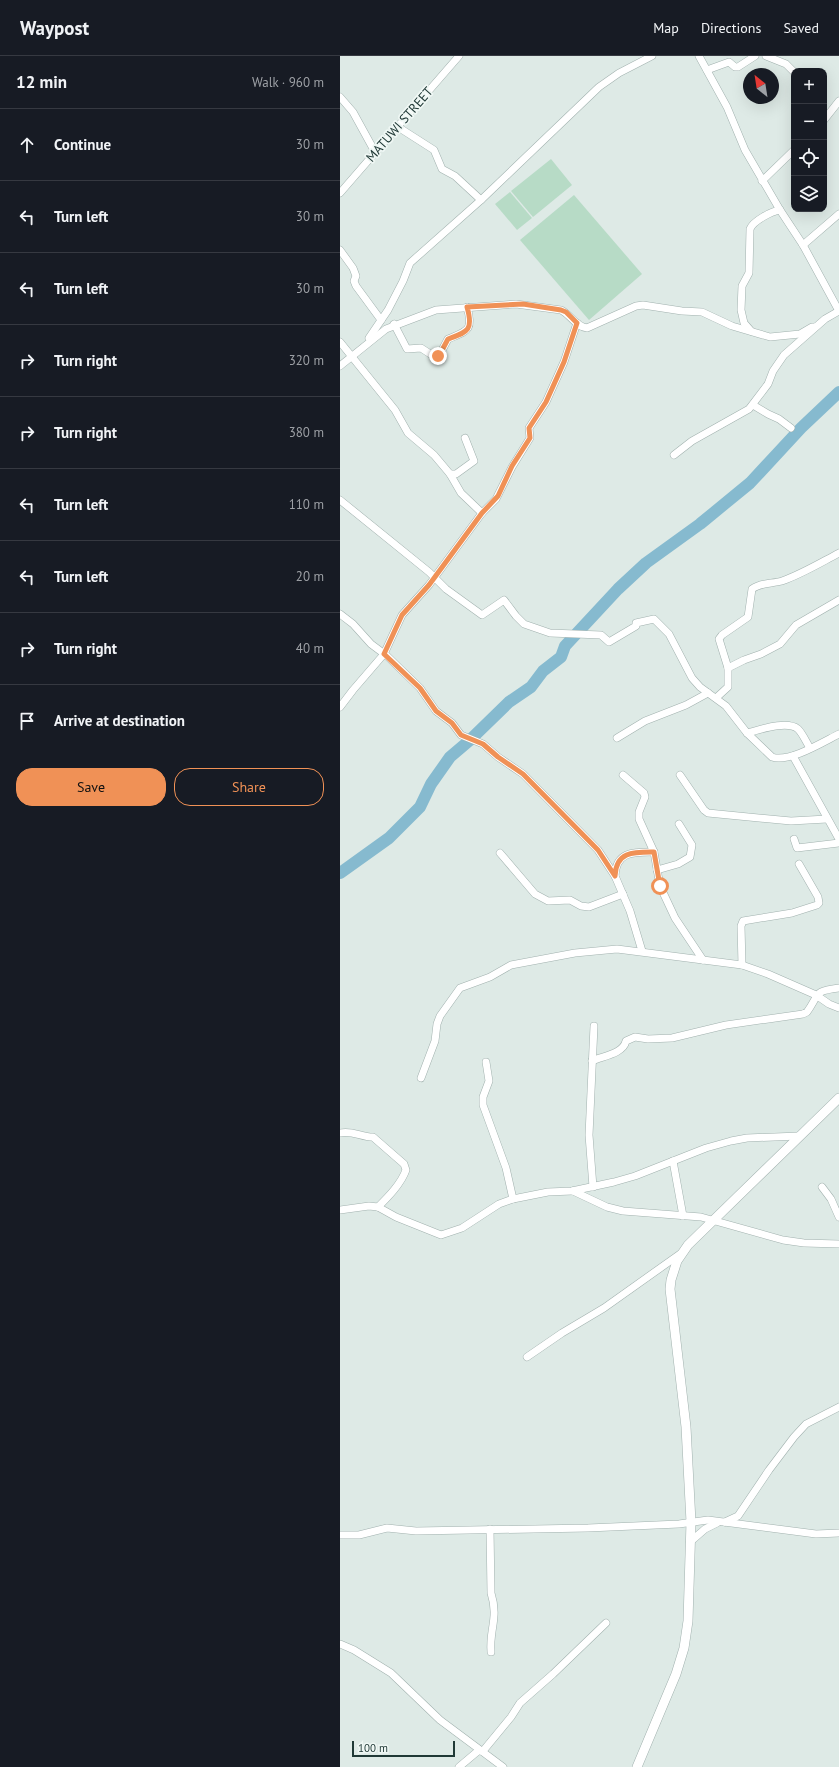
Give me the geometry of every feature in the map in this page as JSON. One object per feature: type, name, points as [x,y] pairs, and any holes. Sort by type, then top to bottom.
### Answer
[{"type":"street","name":"MATUWI STREET","points":[[340,193],[459,56]]},
{"type":"street","points":[[365,345],[403,282],[410,263],[481,200],[599,88],[619,73],[652,56]]},
{"type":"street","points":[[674,455],[692,441],[749,409],[768,384],[777,364],[784,355],[815,327],[839,311],[803,245],[762,181],[745,150],[727,108],[699,56]]},
{"type":"street","points":[[707,70],[729,62],[735,67],[738,67],[755,56]]},
{"type":"street","points":[[766,56],[786,64]]},
{"type":"street","points":[[779,56],[791,69]]},
{"type":"street","points":[[340,96],[353,112],[376,152]]},
{"type":"street","points":[[827,116],[839,101]]},
{"type":"street","points":[[398,126],[434,150],[442,169],[455,176],[481,200]]},
{"type":"street","points":[[762,181],[791,153]]},
{"type":"street","points":[[752,333],[744,323],[741,310],[742,286],[749,273],[750,228],[752,224],[761,220],[768,213],[780,210]]},
{"type":"street","points":[[803,245],[839,214]]},
{"type":"street","points":[[340,250],[353,268],[356,276],[354,281],[356,286],[381,320]]},
{"type":"street","points":[[340,366],[377,334],[394,324],[436,310],[467,307],[516,304],[566,312],[584,328],[591,328],[636,306],[643,305],[682,311],[702,312],[727,324],[752,333],[770,337],[800,334],[812,327],[815,327]]},
{"type":"street","points":[[394,324],[407,349],[421,348],[435,357],[440,354],[448,339],[463,334],[469,328],[470,320],[467,307]]},
{"type":"street","points":[[340,707],[352,690],[384,654],[402,615],[434,578],[482,513],[496,499],[512,466],[530,438],[529,428],[546,402],[564,362],[577,323]]},
{"type":"street","points":[[340,342],[395,410],[408,432],[434,455],[450,474],[461,493],[482,513]]},
{"type":"street","points":[[753,405],[779,419],[791,428]]},
{"type":"street","points":[[450,474],[456,474],[474,461],[466,438]]},
{"type":"street","points":[[340,500],[458,598],[482,615],[504,600],[524,624],[550,633],[601,635],[609,642],[636,626],[636,623],[654,620],[672,638],[692,678],[700,687],[726,706],[747,734],[772,758],[782,759],[793,756],[839,734]]},
{"type":"street","points":[[716,698],[728,687],[728,668],[719,639],[722,635],[748,617],[752,589],[757,585],[780,582],[804,572],[839,553]]},
{"type":"street","points":[[728,668],[738,662],[761,654],[775,647],[786,638],[796,625],[839,601]]},
{"type":"street","points":[[340,614],[353,624],[371,644],[384,654],[420,688],[436,711],[452,723],[461,735],[483,744],[498,757],[523,774],[598,850],[615,876],[623,894],[630,911],[642,951]]},
{"type":"street","points":[[617,738],[644,721],[686,705],[708,693]]},
{"type":"street","points":[[747,734],[779,726],[794,726],[798,729],[810,748]]},
{"type":"street","points":[[793,756],[839,839]]},
{"type":"street","points":[[623,775],[644,793],[644,800],[639,812],[639,819],[654,852],[660,886],[666,902],[680,927],[703,960]]},
{"type":"street","points":[[680,775],[687,783],[704,810],[708,813],[791,821],[827,819]]},
{"type":"street","points":[[657,870],[678,864],[690,857],[692,845],[679,824]]},
{"type":"street","points":[[794,839],[798,848],[839,843]]},
{"type":"street","points":[[615,876],[618,863],[627,854],[634,852],[654,852]]},
{"type":"street","points":[[500,853],[536,894],[548,900],[570,900],[581,906],[589,907],[623,894]]},
{"type":"street","points":[[742,965],[741,926],[743,921],[792,913],[819,903],[818,897],[799,864]]},
{"type":"street","points":[[421,1078],[435,1041],[437,1024],[440,1016],[460,988],[490,977],[511,965],[575,953],[611,949],[642,951],[742,965],[756,969],[839,1008]]},
{"type":"street","points":[[592,1060],[622,1050],[626,1041],[631,1038],[672,1038],[726,1025],[803,1014],[810,1008],[816,996],[824,990],[839,988]]},
{"type":"street","points":[[593,1187],[589,1134],[594,1026]]},
{"type":"street","points":[[486,1062],[488,1081],[483,1097],[483,1105],[506,1168],[513,1199]]},
{"type":"street","points":[[527,1357],[562,1333],[604,1308],[683,1252],[712,1221],[839,1098]]},
{"type":"street","points":[[340,1133],[348,1131],[364,1137],[373,1137],[404,1164],[406,1170],[405,1175],[378,1207]]},
{"type":"street","points":[[340,1210],[369,1206],[378,1207],[396,1217],[441,1235],[462,1228],[499,1204],[513,1199],[548,1192],[572,1191],[635,1176],[731,1141],[753,1138],[799,1136]]},
{"type":"street","points":[[673,1161],[683,1216]]},
{"type":"street","points":[[822,1187],[831,1199],[839,1217]]},
{"type":"street","points":[[572,1191],[607,1207],[623,1211],[701,1217],[783,1240],[804,1243],[839,1244]]},
{"type":"street","points":[[637,1767],[676,1674],[684,1648],[690,1609],[691,1522],[684,1401],[670,1300],[673,1270],[683,1252]]},
{"type":"street","points":[[690,1542],[712,1524],[723,1522],[738,1516],[769,1470],[794,1437],[806,1424],[839,1407]]},
{"type":"street","points":[[340,1535],[360,1535],[387,1528],[416,1531],[588,1528],[708,1520],[816,1534],[839,1533]]},
{"type":"street","points":[[490,1529],[490,1593],[494,1602],[495,1618],[490,1640],[491,1652]]},
{"type":"street","points":[[459,1767],[478,1751],[483,1751],[511,1717],[520,1703],[553,1674],[606,1623]]},
{"type":"street","points":[[340,1644],[360,1653],[391,1673],[440,1720],[503,1767]]},
{"type":"green space","points":[[551,159],[572,185],[533,217],[511,191]]},
{"type":"green space","points":[[510,192],[532,218],[517,230],[495,204]]},
{"type":"green space","points":[[574,195],[642,274],[589,320],[520,240]]},
{"type":"waterway","points":[[340,873],[389,838],[420,807],[431,784],[450,757],[470,740],[509,702],[531,687],[543,671],[561,657],[565,646],[618,589],[646,563],[700,524],[750,483],[801,428],[839,392]]},
{"type":"route","points":[[438,356],[446,340],[463,334],[469,328],[470,316],[467,307],[523,304],[561,310],[566,312],[577,323],[564,362],[546,402],[529,428],[531,436],[512,466],[498,496],[482,513],[429,585],[402,615],[384,654],[420,688],[436,711],[452,723],[461,735],[489,747],[498,757],[523,774],[598,850],[615,876],[618,863],[621,858],[627,854],[634,852],[654,852],[660,886]]}]
